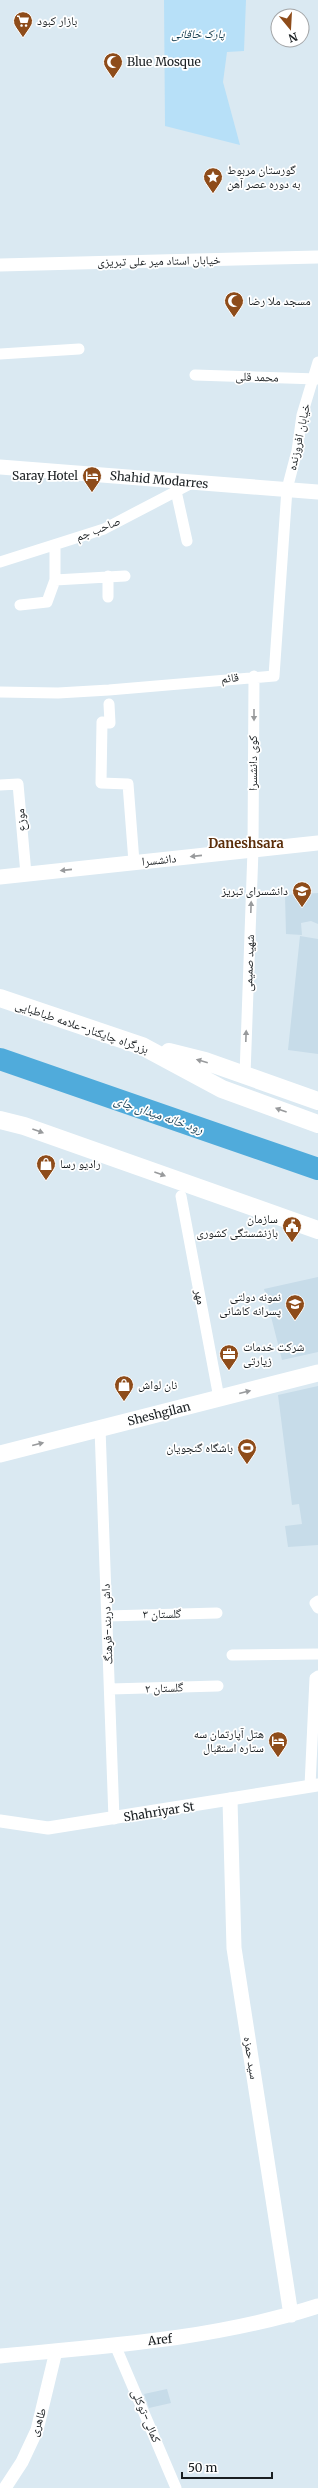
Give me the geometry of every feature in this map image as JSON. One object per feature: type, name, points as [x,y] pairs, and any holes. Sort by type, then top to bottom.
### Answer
[{"type":"highway","name":"بزرگراه چایکنار-علامه طباطبایی","points":[[0,998],[142,1046],[222,1089],[318,1124]]},
{"type":"highway","points":[[142,1046],[205,1062],[318,1101]]},
{"type":"highway","points":[[0,1120],[24,1126],[318,1230]]},
{"type":"main road","name":"Shahid Modarres","points":[[0,467],[318,492]]},
{"type":"main road","name":"دانشسرا","points":[[0,877],[318,843]]},
{"type":"main road","name":"Sheshgilan","points":[[0,1454],[318,1373]]},
{"type":"main road","name":"سید حمزه","points":[[230,1800],[234,1948],[291,2315]]},
{"type":"main road","name":"Aref","points":[[0,2356],[190,2336],[291,2315],[318,2306]]},
{"type":"street","name":"خیابان استاد میر علی تبریزی","points":[[0,265],[318,257]]},
{"type":"street","points":[[0,354],[79,349]]},
{"type":"street","name":"خیابان افروزنده","points":[[287,490],[297,451],[302,415],[316,379],[318,362]]},
{"type":"street","name":"محمد قلی","points":[[195,375],[316,379]]},
{"type":"street","name":"صاحب جم","points":[[0,561],[14,559],[104,529],[192,483]]},
{"type":"street","name":"قائم","points":[[0,692],[58,693],[135,689],[254,676],[274,676],[287,490]]},
{"type":"street","points":[[176,491],[187,541]]},
{"type":"street","points":[[20,605],[47,602],[55,580],[54,545]]},
{"type":"street","points":[[108,576],[108,597]]},
{"type":"street","points":[[55,580],[125,576]]},
{"type":"street","name":"کوی دانشسرا","points":[[253,850],[254,676]]},
{"type":"street","points":[[109,704],[110,722],[102,722],[101,783],[128,784],[134,862]]},
{"type":"street","name":"موزع","points":[[0,785],[18,784],[26,874]]},
{"type":"street","name":"شهید صمیمی","points":[[245,1075],[253,850]]},
{"type":"street","name":"مهر","points":[[181,1196],[219,1398]]},
{"type":"street","name":"داش دربند-فرهنگ","points":[[100,1428],[114,1819]]},
{"type":"street","points":[[318,1601],[315,1604],[318,1608]]},
{"type":"street","name":"گلستان ۳","points":[[107,1616],[217,1613]]},
{"type":"street","points":[[232,1655],[318,1654]]},
{"type":"street","points":[[314,1786],[315,1678],[318,1676]]},
{"type":"street","name":"گلستان ۲","points":[[110,1689],[218,1686]]},
{"type":"street","name":"Shahriyar St","points":[[0,1821],[48,1828],[114,1819],[314,1786]]},
{"type":"street","name":"کمالی-توکلی","points":[[115,2344],[176,2488]]},
{"type":"street","name":"طاهری","points":[[5,2488],[22,2462],[37,2430],[56,2351]]},
{"type":"shaded area","name":"دانشسرای تبریز","points":[[318,893],[318,924],[311,921],[301,923],[302,935],[286,934],[285,895]]},
{"type":"shaded area","points":[[300,936],[318,939],[318,1054],[288,1050]]},
{"type":"shaded area","name":"نمونه دولتی پسرانه کاشانی","points":[[318,1277],[318,1352],[282,1360],[264,1289]]},
{"type":"shaded area","points":[[318,1386],[318,1545],[288,1547],[285,1526],[302,1524],[299,1504],[292,1505],[278,1395]]},
{"type":"shaded area","points":[[167,2389],[171,2403],[149,2408],[144,2394]]},
{"type":"green space","name":"پارک خاقانی","points":[[164,0],[246,0],[244,51],[227,52],[223,82],[240,145],[165,126]]},
{"type":"waterway","name":"رود خانه میدان چای","points":[[0,1059],[318,1169]]},
{"type":"place","name":"بازار کبود","points":[[23,38]]},
{"type":"place","name":"Blue Mosque","points":[[113,79]]},
{"type":"place","name":"گورستان مربوط به دوره عصر آهن","points":[[213,194]]},
{"type":"place","name":"مسجد ملا رضا","points":[[234,318]]},
{"type":"place","name":"Saray Hotel","points":[[92,493]]},
{"type":"place","name":"دانشسرای تبریز","points":[[302,908]]},
{"type":"place","name":"رادیو رسا","points":[[46,1181]]},
{"type":"place","name":"سازمان بازنشستگی کشوری","points":[[292,1243]]},
{"type":"place","name":"نمونه دولتی پسرانه کاشانی","points":[[295,1321]]},
{"type":"place","name":"شرکت خدمات زیارتی","points":[[229,1371]]},
{"type":"place","name":"نان لواش","points":[[124,1402]]},
{"type":"place","name":"باشگاه گنجویان","points":[[247,1465]]},
{"type":"place","name":"هتل آپارتمان سه ستاره استقبال","points":[[278,1758]]},
{"type":"district","name":"Daneshsara","points":[[246,843]]}]
